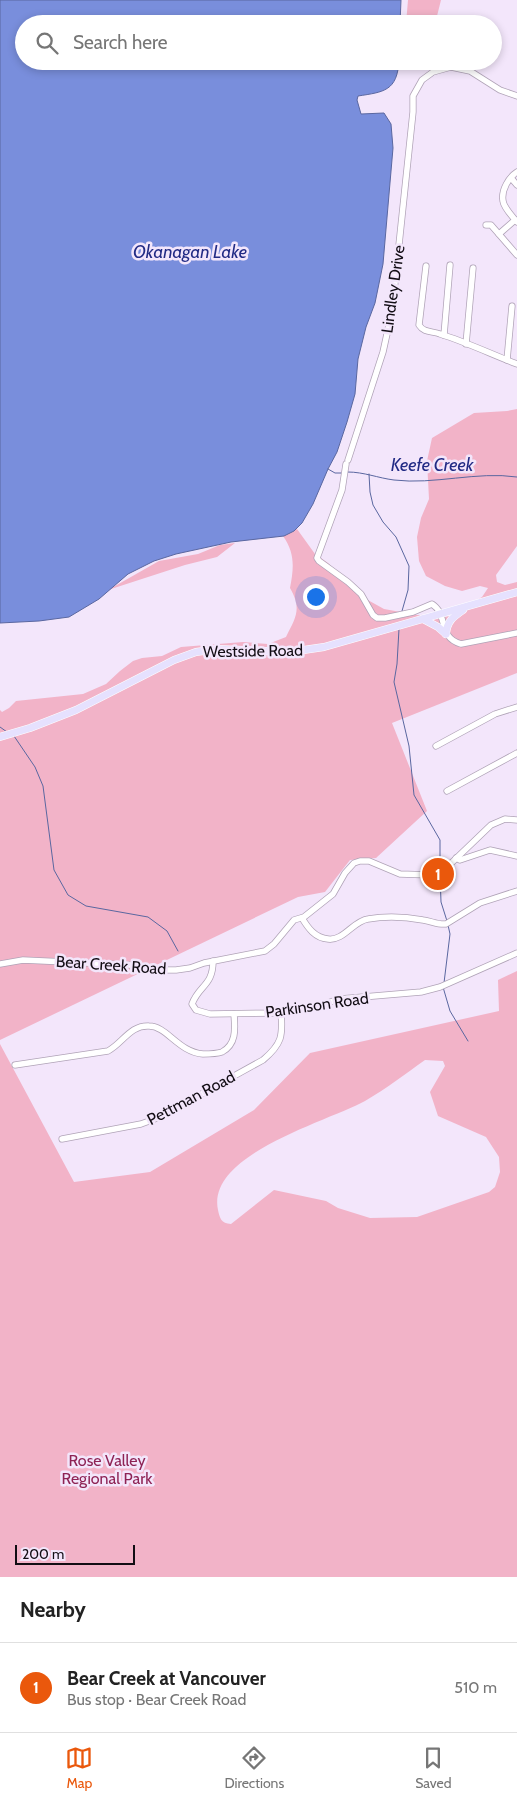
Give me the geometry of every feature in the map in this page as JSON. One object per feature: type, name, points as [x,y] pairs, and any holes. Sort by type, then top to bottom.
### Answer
[{"type":"main road","name":"Westside Road","points":[[0,737],[47,722],[76,710],[174,660],[196,652],[218,648],[290,652],[307,650],[347,642],[517,592]]},
{"type":"main road","points":[[446,634],[449,621],[467,606]]},
{"type":"main road","points":[[422,619],[438,627],[446,634]]},
{"type":"street","name":"Lindley Drive","points":[[440,70],[433,72],[422,80],[413,96],[413,112],[392,311],[383,352],[347,462],[344,484],[317,558],[318,561],[348,582],[361,594],[373,615],[377,618],[413,612],[432,604],[440,614]]},
{"type":"street","name":"Lindley Drive","points":[[465,70],[470,71],[500,90],[517,96]]},
{"type":"street","points":[[499,234],[516,221],[503,201],[508,181],[517,172]]},
{"type":"street","points":[[511,178],[517,185]]},
{"type":"street","points":[[486,225],[491,225],[517,255]]},
{"type":"street","points":[[444,335],[450,265]]},
{"type":"street","points":[[426,266],[419,325],[421,328],[426,332],[444,335],[517,364]]},
{"type":"street","points":[[466,344],[473,268]]},
{"type":"street","points":[[507,360],[512,306]]},
{"type":"street","points":[[440,614],[446,634],[452,641],[460,644],[517,633]]},
{"type":"street","points":[[436,746],[495,714],[517,707]]},
{"type":"street","points":[[447,791],[517,753]]},
{"type":"street","name":"Bear Creek Road","points":[[0,964],[23,960],[130,965],[158,970],[190,968],[204,962],[265,951],[274,944],[294,920],[302,918],[323,904],[333,894],[345,873],[354,863],[369,861],[400,874],[430,875],[443,871],[491,825],[505,819],[517,820]]},
{"type":"street","points":[[456,858],[460,860],[490,850],[517,856]]},
{"type":"street","points":[[302,918],[308,928],[316,935],[333,940],[366,919],[387,917],[446,924],[480,903],[517,891]]},
{"type":"street","name":"Parkinson Road","points":[[213,961],[213,972],[210,980],[195,995],[192,1004],[196,1010],[210,1014],[234,1014],[281,1012],[313,1008],[338,999],[421,992],[440,987],[517,954]]},
{"type":"street","name":"Pettman Road","points":[[62,1139],[141,1124],[160,1117],[264,1060],[275,1050],[281,1040],[281,1012]]},
{"type":"street","points":[[15,1065],[108,1051],[114,1048],[131,1031],[142,1026],[160,1028],[176,1043],[193,1053],[220,1053],[227,1049],[236,1030],[234,1014]]},
{"type":"green space","points":[[408,0],[441,0],[437,15],[407,15]]},
{"type":"green space","points":[[517,409],[517,546],[496,575],[497,582],[505,585],[517,582],[517,673],[392,723],[427,811],[376,858],[350,860],[325,892],[298,897],[0,1040],[0,710],[2,712],[16,701],[83,694],[106,684],[133,661],[162,656],[181,647],[243,642],[268,644],[286,637],[295,618],[297,607],[290,588],[293,567],[292,554],[283,536],[297,529],[315,554],[328,563],[366,599],[384,609],[434,618],[451,616],[482,597],[488,588],[480,586],[462,591],[445,586],[426,576],[419,561],[417,537],[421,518],[429,499],[427,461],[432,438],[474,413]]},
{"type":"green space","points":[[235,543],[217,557],[185,565],[108,590],[159,561],[198,554],[220,545]]},
{"type":"green space","name":"Rose Valley Regional Park","points":[[517,971],[517,1577],[0,1577],[0,1044],[74,1182],[150,1172],[254,1110],[310,1053],[499,1011],[498,980]],"holes":[[[425,1060],[443,1061],[445,1066],[430,1092],[438,1116],[486,1137],[499,1157],[500,1172],[495,1187],[489,1192],[417,1217],[370,1218],[338,1208],[326,1201],[274,1190],[231,1224],[225,1223],[219,1216],[219,1190],[231,1172],[250,1156],[274,1142],[365,1101]]]},
{"type":"water","name":"Okanagan Lake","points":[[0,0],[401,0],[400,15],[15,15],[15,70],[398,70],[395,79],[388,88],[358,96],[357,100],[361,114],[384,113],[391,124],[393,148],[383,264],[375,303],[366,327],[358,359],[355,394],[347,422],[337,452],[302,523],[294,531],[284,536],[231,542],[176,554],[154,561],[128,574],[99,599],[69,617],[0,623]]},
{"type":"waterway","name":"Keefe Creek","points":[[328,469],[335,473],[341,473]]},
{"type":"waterway","name":"Keefe Creek","points":[[348,472],[409,481],[487,476],[517,477]]},
{"type":"waterway","points":[[369,474],[373,505],[383,522],[396,537],[409,566],[408,590],[402,611]]},
{"type":"waterway","points":[[399,629],[394,682],[409,746],[414,795],[440,840],[440,870]]},
{"type":"waterway","points":[[0,727],[7,732]]},
{"type":"waterway","points":[[14,736],[35,767],[43,786],[54,870],[68,895],[86,906],[148,917],[167,931],[178,951]]},
{"type":"waterway","points":[[440,874],[441,902],[447,921]]},
{"type":"waterway","points":[[444,983],[450,934],[448,925]]},
{"type":"waterway","points":[[443,987],[450,1011],[468,1041]]},
{"type":"place","name":"Bear Creek at Vancouver","points":[[438,874]]}]
